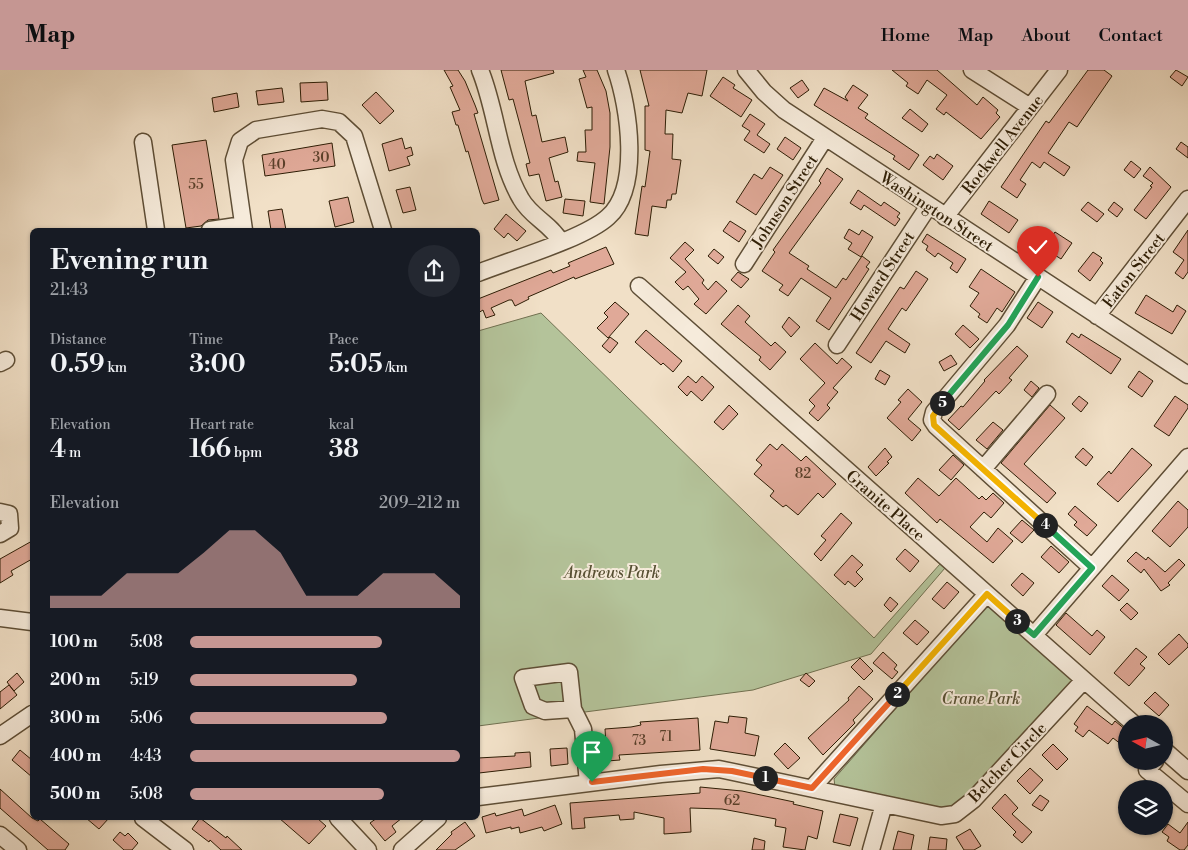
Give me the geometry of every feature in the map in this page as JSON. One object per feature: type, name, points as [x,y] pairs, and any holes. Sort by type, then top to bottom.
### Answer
[{"type":"street","points":[[480,70],[506,160],[521,199],[530,211],[560,241]]},
{"type":"street","points":[[480,272],[560,241],[604,220],[613,212],[621,196],[627,166],[629,133],[625,100],[616,70]]},
{"type":"street","name":"Washington Street","points":[[746,70],[778,106],[928,207],[1188,375]]},
{"type":"street","points":[[972,70],[1030,107]]},
{"type":"street","name":"Rockwell Avenue","points":[[945,217],[1058,70]]},
{"type":"street","points":[[244,228],[234,160],[240,141],[256,130],[326,119],[342,124],[354,136],[382,228]]},
{"type":"street","name":"Johnson Street","points":[[744,264],[825,138]]},
{"type":"street","points":[[143,142],[156,228]]},
{"type":"street","name":"Eaton Street","points":[[1097,316],[1188,199]]},
{"type":"street","name":"Howard Street","points":[[837,346],[928,207]]},
{"type":"street","points":[[1038,277],[1008,325],[933,416],[936,426],[1092,568]]},
{"type":"street","name":"Granite Place","points":[[639,286],[1124,715]]},
{"type":"street","points":[[983,469],[1047,394]]},
{"type":"street","points":[[1034,635],[1188,457]]},
{"type":"street","points":[[0,512],[9,514],[10,528],[0,534]]},
{"type":"street","points":[[812,788],[987,594]]},
{"type":"street","points":[[0,618],[30,622]]},
{"type":"street","name":"Belcher Circle","points":[[480,797],[590,782],[718,769],[940,816],[955,814],[972,800],[1084,680]]},
{"type":"street","points":[[573,709],[582,729],[590,782]]},
{"type":"street","points":[[0,736],[29,722]]},
{"type":"street","points":[[1173,758],[1188,771]]},
{"type":"street","points":[[1147,770],[1188,804]]},
{"type":"street","points":[[871,850],[884,804]]},
{"type":"street","points":[[147,820],[185,850]]},
{"type":"street","points":[[340,820],[368,850]]},
{"type":"street","points":[[402,850],[436,820]]},
{"type":"street","points":[[0,835],[18,850]]},
{"type":"green space","name":"Andrews Park","points":[[541,313],[874,638],[940,564],[945,568],[871,654],[753,690],[480,726],[480,330]]},
{"type":"green space","name":"Crane Park","points":[[987,604],[1075,680],[959,809],[942,812],[835,787],[834,779]]},
{"type":"building","points":[[444,70],[458,70],[465,81],[478,113],[474,114],[499,200],[484,204],[482,200],[468,151],[466,152],[452,112],[460,110],[450,87],[453,86]]},
{"type":"building","points":[[501,70],[553,70],[554,73],[525,81],[532,116],[536,115],[542,142],[565,137],[568,152],[549,158],[555,182],[558,181],[562,197],[546,201],[539,174],[529,176],[526,164],[530,163],[520,125],[513,99],[509,100]]},
{"type":"building","points":[[583,70],[597,70],[606,91],[610,113],[610,147],[604,204],[590,202],[595,163],[577,161],[578,152],[586,152],[585,130],[592,130],[592,107],[587,108],[579,79],[586,77]]},
{"type":"building","points":[[640,70],[707,70],[702,96],[688,93],[682,113],[666,110],[665,134],[673,134],[672,159],[681,160],[676,194],[672,194],[671,200],[667,200],[666,208],[652,206],[648,236],[635,234],[642,186],[645,187],[650,151],[645,150],[645,106],[649,106]]},
{"type":"building","points":[[892,70],[937,70],[977,105],[983,97],[998,110],[996,113],[1000,117],[981,139],[946,112],[944,115],[936,109],[947,95],[927,80],[918,94],[906,86],[908,83]]},
{"type":"building","points":[[1088,70],[1104,70],[1112,76],[1077,127],[1069,122],[1048,153],[1070,167],[1064,176],[1044,162],[1040,168],[1032,162],[1020,180],[1026,184],[1017,198],[1001,187],[1046,121],[1049,123]]},
{"type":"building","points":[[1176,70],[1188,77],[1182,86],[1170,77]]},
{"type":"building","points":[[723,77],[735,85],[733,88],[752,100],[741,117],[710,96]]},
{"type":"building","points":[[802,80],[809,90],[798,98],[790,88]]},
{"type":"building","points":[[327,82],[328,100],[301,102],[300,83]]},
{"type":"building","points":[[853,85],[868,95],[858,108],[868,114],[865,118],[919,155],[909,170],[893,159],[895,156],[814,105],[824,88],[848,101],[845,97]]},
{"type":"building","points":[[282,88],[284,102],[258,105],[256,91]]},
{"type":"building","points":[[376,92],[394,111],[380,124],[362,105]]},
{"type":"building","points":[[237,93],[239,107],[214,112],[212,98]]},
{"type":"building","points":[[910,109],[928,124],[922,132],[902,118]]},
{"type":"building","points":[[750,114],[765,124],[757,135],[770,144],[764,153],[744,140],[750,131],[742,126]]},
{"type":"building","points":[[785,137],[801,148],[793,160],[777,149]]},
{"type":"building","points":[[402,138],[405,149],[411,147],[413,155],[407,157],[410,165],[389,171],[382,144]]},
{"type":"building","points":[[206,140],[219,219],[208,220],[201,226],[186,228],[172,145]]},
{"type":"building","points":[[1181,142],[1188,147],[1188,158],[1176,149]]},
{"type":"building","points":[[332,143],[335,166],[265,176],[262,155]]},
{"type":"building","points":[[937,154],[953,166],[943,180],[923,165],[930,156],[934,159]]},
{"type":"building","points":[[1131,161],[1141,169],[1134,178],[1124,170]]},
{"type":"building","points":[[770,167],[783,175],[756,215],[736,202],[754,174],[762,179]]},
{"type":"building","points":[[1150,167],[1171,187],[1146,219],[1134,210],[1152,187],[1150,186],[1153,183],[1143,176]]},
{"type":"building","points":[[827,168],[843,179],[789,253],[809,266],[807,269],[836,288],[843,278],[846,280],[862,256],[870,262],[866,267],[869,269],[829,330],[816,321],[831,298],[801,278],[788,296],[779,290],[783,285],[762,271],[775,252],[773,250],[821,183],[819,181]]},
{"type":"building","points":[[410,187],[416,210],[403,213],[396,190]]},
{"type":"building","points":[[858,190],[881,206],[884,202],[900,213],[897,217],[900,219],[895,226],[864,205],[861,210],[850,203]]},
{"type":"building","points":[[348,197],[354,222],[335,227],[329,201]]},
{"type":"building","points":[[565,199],[585,201],[583,216],[563,213]]},
{"type":"building","points":[[989,201],[1018,220],[1009,233],[981,214]]},
{"type":"building","points":[[1088,202],[1104,214],[1097,222],[1081,210]]},
{"type":"building","points":[[1114,202],[1123,209],[1117,217],[1108,210]]},
{"type":"building","points":[[282,209],[286,228],[271,228],[268,211]]},
{"type":"building","points":[[506,214],[526,231],[517,241],[508,233],[504,238],[494,229]]},
{"type":"building","points":[[730,221],[746,231],[739,242],[723,231]]},
{"type":"building","points":[[849,229],[859,235],[862,230],[873,237],[861,257],[848,249],[852,243],[844,238]]},
{"type":"building","points":[[1188,230],[1188,272],[1183,279],[1175,273],[1184,260],[1173,252]]},
{"type":"building","points":[[1055,232],[1072,243],[1061,259],[1044,248]]},
{"type":"building","points":[[927,234],[966,259],[957,273],[950,268],[953,263],[938,253],[935,257],[926,250],[928,246],[922,242]]},
{"type":"building","points":[[685,242],[694,250],[685,259],[704,280],[702,283],[708,290],[716,281],[727,291],[706,314],[694,304],[699,299],[688,286],[683,290],[675,282],[686,272],[670,258]]},
{"type":"building","points":[[606,247],[614,264],[575,279],[574,277],[528,297],[529,299],[515,306],[512,300],[509,300],[491,308],[495,315],[486,318],[483,310],[480,312],[480,298],[551,270],[553,273],[570,266],[568,263]]},
{"type":"building","points":[[714,249],[724,257],[718,264],[708,256]]},
{"type":"building","points":[[1093,252],[1102,258],[1100,260],[1103,263],[1090,281],[1078,271]]},
{"type":"building","points":[[981,269],[1015,292],[1002,312],[997,308],[987,323],[978,317],[980,314],[970,306],[979,293],[969,287]]},
{"type":"building","points":[[916,271],[928,279],[906,311],[902,308],[888,329],[910,344],[905,353],[886,341],[871,363],[856,353],[900,287],[904,289]]},
{"type":"building","points":[[738,272],[749,279],[741,288],[731,280]]},
{"type":"building","points":[[1146,295],[1173,312],[1177,305],[1186,311],[1172,334],[1135,313]]},
{"type":"building","points":[[615,302],[629,314],[608,338],[597,328],[608,317],[604,313]]},
{"type":"building","points":[[1038,302],[1053,312],[1042,328],[1027,318]]},
{"type":"building","points":[[738,305],[750,316],[745,322],[771,346],[775,342],[786,352],[770,370],[759,360],[761,357],[721,324]]},
{"type":"building","points":[[789,317],[800,327],[791,337],[782,327]]},
{"type":"building","points":[[963,325],[979,339],[970,348],[955,334]]},
{"type":"building","points":[[646,330],[682,361],[673,372],[663,363],[661,365],[635,342]]},
{"type":"building","points":[[1072,333],[1079,338],[1081,334],[1121,359],[1111,374],[1066,342]]},
{"type":"building","points":[[610,337],[618,343],[610,353],[602,346]]},
{"type":"building","points":[[815,343],[837,364],[842,358],[852,367],[833,388],[838,392],[827,405],[830,408],[818,421],[809,413],[815,406],[809,400],[825,383],[800,359]]},
{"type":"building","points":[[1017,346],[1028,356],[1009,378],[1012,380],[999,394],[996,391],[959,430],[948,420],[961,406],[963,407],[984,380]]},
{"type":"building","points":[[951,355],[957,364],[944,371],[939,362]]},
{"type":"building","points":[[880,370],[890,376],[885,385],[875,379]]},
{"type":"building","points":[[1139,371],[1153,381],[1142,397],[1128,387]]},
{"type":"building","points":[[688,376],[696,383],[702,376],[714,387],[702,401],[691,391],[687,396],[678,387]]},
{"type":"building","points":[[1031,381],[1039,388],[1032,397],[1024,390]]},
{"type":"building","points":[[908,389],[922,402],[908,419],[921,430],[912,441],[887,418],[901,402],[898,400]]},
{"type":"building","points":[[1079,396],[1088,403],[1081,412],[1072,404]]},
{"type":"building","points":[[1175,396],[1188,405],[1188,408],[1169,436],[1154,426]]},
{"type":"building","points":[[729,405],[738,414],[723,430],[714,422]]},
{"type":"building","points":[[1050,405],[1065,418],[1024,464],[1056,493],[1047,503],[1001,463]]},
{"type":"building","points":[[993,422],[1003,430],[987,449],[976,440]]},
{"type":"building","points":[[770,444],[777,450],[782,444],[801,461],[806,456],[836,484],[823,498],[818,493],[798,515],[786,505],[783,507],[770,496],[774,491],[754,474],[762,465],[756,460]]},
{"type":"building","points":[[885,448],[892,457],[887,462],[889,463],[876,476],[868,467]]},
{"type":"building","points":[[1083,448],[1093,457],[1086,466],[1075,457]]},
{"type":"building","points":[[1132,448],[1152,465],[1118,502],[1097,484],[1109,471],[1111,474]]},
{"type":"building","points":[[953,455],[964,465],[951,480],[939,470]]},
{"type":"building","points":[[918,478],[939,496],[956,478],[979,499],[982,496],[986,500],[993,493],[1004,503],[991,518],[984,512],[970,527],[987,542],[998,528],[1013,541],[993,563],[940,519],[937,523],[905,493]]},
{"type":"building","points":[[1178,501],[1188,510],[1188,527],[1170,547],[1152,531]]},
{"type":"building","points":[[1075,506],[1097,525],[1087,536],[1074,525],[1077,522],[1068,514]]},
{"type":"building","points":[[841,513],[852,523],[821,561],[814,554],[826,540],[821,536]]},
{"type":"building","points":[[1022,520],[1034,530],[1022,543],[1010,533]]},
{"type":"building","points":[[30,542],[30,560],[11,571],[13,575],[0,583],[0,559]]},
{"type":"building","points":[[1051,546],[1069,562],[1059,573],[1041,557]]},
{"type":"building","points":[[905,549],[919,561],[910,572],[896,559]]},
{"type":"building","points":[[1136,552],[1146,560],[1148,557],[1165,572],[1179,559],[1185,565],[1168,583],[1170,585],[1161,591],[1144,569],[1141,573],[1127,561]]},
{"type":"building","points":[[852,555],[863,565],[856,572],[863,579],[855,587],[848,581],[845,585],[834,575]]},
{"type":"building","points":[[1022,573],[1034,583],[1023,596],[1011,585]]},
{"type":"building","points":[[1112,575],[1129,590],[1119,601],[1102,586]]},
{"type":"building","points":[[947,582],[959,592],[944,609],[932,599]]},
{"type":"building","points":[[890,597],[898,604],[891,612],[884,605]]},
{"type":"building","points":[[1127,603],[1138,613],[1131,620],[1120,610]]},
{"type":"building","points":[[1066,613],[1092,636],[1097,630],[1105,637],[1090,655],[1056,625]]},
{"type":"building","points":[[915,620],[929,632],[917,645],[903,633]]},
{"type":"building","points":[[1179,634],[1188,644],[1188,647],[1169,665],[1158,654]]},
{"type":"building","points":[[1136,648],[1147,657],[1140,664],[1145,668],[1129,686],[1114,673]]},
{"type":"building","points":[[883,652],[897,665],[894,669],[898,672],[892,679],[873,663]]},
{"type":"building","points":[[860,658],[873,671],[864,680],[851,667]]},
{"type":"building","points":[[17,673],[24,682],[14,691],[7,682]]},
{"type":"building","points":[[806,673],[815,681],[809,687],[800,680]]},
{"type":"building","points":[[9,685],[17,695],[0,709],[0,692]]},
{"type":"building","points":[[859,686],[873,699],[853,720],[855,723],[823,755],[808,738],[849,700],[848,698]]},
{"type":"building","points":[[1155,692],[1169,705],[1158,715],[1144,703]]},
{"type":"building","points":[[1087,706],[1112,725],[1115,721],[1118,723],[1118,742],[1113,738],[1108,744],[1089,730],[1083,737],[1075,731],[1078,727],[1074,724]]},
{"type":"building","points":[[729,716],[747,718],[745,733],[759,736],[755,756],[710,749],[715,721],[728,723]]},
{"type":"building","points":[[698,718],[700,750],[619,755],[620,760],[607,761],[605,729],[641,725],[640,722]]},
{"type":"building","points":[[785,743],[800,758],[788,769],[774,754]]},
{"type":"building","points":[[1053,744],[1068,759],[1057,770],[1042,755]]},
{"type":"building","points":[[567,748],[568,764],[551,766],[550,749]]},
{"type":"building","points":[[20,750],[30,758],[30,775],[12,760]]},
{"type":"building","points":[[530,752],[531,767],[480,773],[480,758],[515,756],[515,753]]},
{"type":"building","points":[[1030,768],[1043,780],[1030,794],[1017,781]]},
{"type":"building","points":[[700,787],[742,791],[794,802],[793,804],[823,811],[817,839],[808,836],[805,850],[783,847],[786,828],[775,826],[776,819],[722,809],[690,808],[691,832],[664,834],[664,818],[634,812],[634,819],[620,820],[619,815],[584,818],[585,828],[572,829],[570,803],[700,793]]},
{"type":"building","points":[[0,789],[30,816],[30,820],[41,820],[69,844],[65,850],[48,850],[0,808]]},
{"type":"building","points":[[1005,794],[1018,808],[1012,814],[1032,832],[1022,843],[1013,835],[1016,832],[992,808]]},
{"type":"building","points":[[1040,795],[1049,801],[1042,811],[1032,805]]},
{"type":"building","points":[[555,805],[562,824],[544,831],[542,827],[520,833],[519,827],[511,829],[511,827],[486,833],[482,817],[495,813],[496,816],[522,809],[524,816]]},
{"type":"building","points":[[840,814],[858,818],[850,846],[833,842]]},
{"type":"building","points":[[88,820],[107,820],[99,829]]},
{"type":"building","points":[[199,820],[203,820],[226,838],[227,836],[242,850],[221,850],[210,840],[209,842],[192,829]]},
{"type":"building","points":[[281,820],[319,820],[326,826],[309,844]]},
{"type":"building","points":[[374,820],[400,820],[392,826],[396,832],[385,841],[370,823]]},
{"type":"building","points":[[465,822],[475,836],[455,850],[436,850],[452,834],[451,832]]},
{"type":"building","points":[[1188,822],[1188,845],[1184,850],[1180,850],[1167,841],[1169,837],[1166,835],[1173,835],[1173,828],[1180,833]]},
{"type":"building","points":[[970,829],[981,846],[974,850],[964,850],[956,837]]},
{"type":"building","points":[[898,831],[914,835],[911,850],[893,850]]},
{"type":"building","points":[[120,832],[125,836],[128,833],[138,843],[132,850],[124,850],[113,840]]},
{"type":"building","points":[[930,837],[947,839],[946,850],[928,850]]},
{"type":"building","points":[[754,838],[765,841],[764,850],[752,850]]},
{"type":"route","points":[[592,782],[703,769],[718,769],[812,788],[987,594],[1034,635],[1092,568],[936,426],[932,418],[934,412],[960,380],[1008,325],[1038,277]]}]
